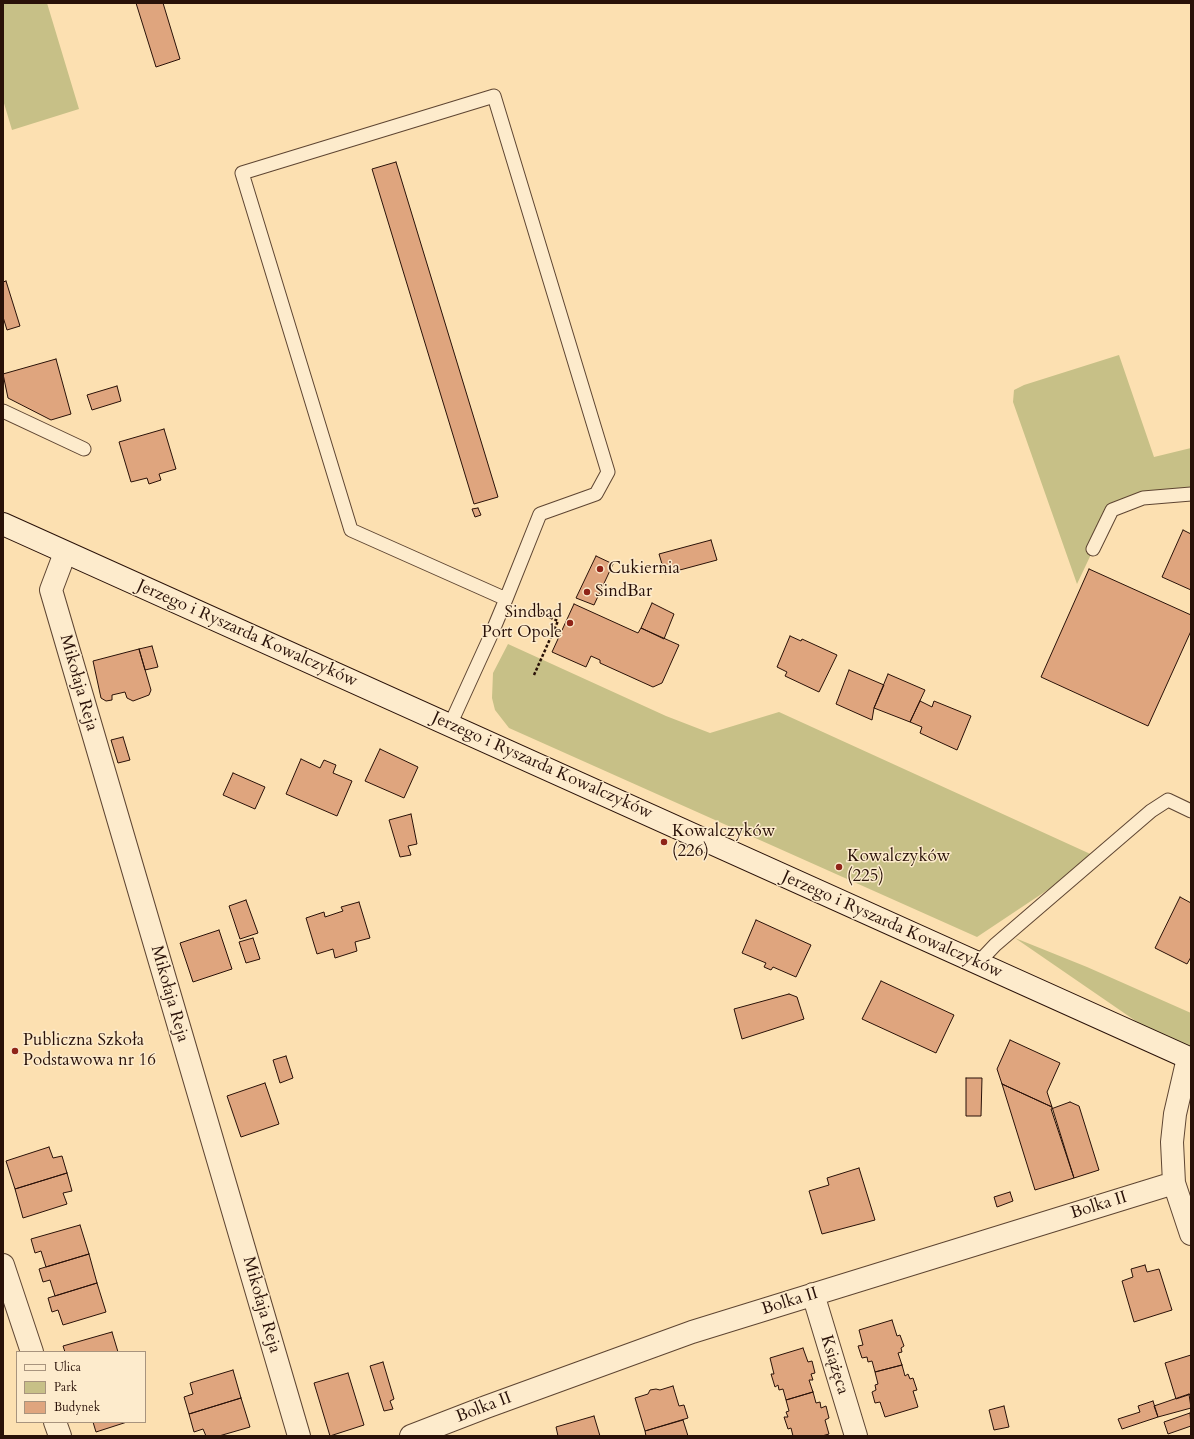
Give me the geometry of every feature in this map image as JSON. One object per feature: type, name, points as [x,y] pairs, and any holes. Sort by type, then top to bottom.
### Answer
[{"type":"street","name":"Jerzego i Ryszarda Kowalczyków","points":[[3,524],[1189,1058]]},
{"type":"street","name":"Mikołaja Reja","points":[[65,552],[51,590],[300,1436]]},
{"type":"street","points":[[1189,1058],[1175,1121],[1172,1142],[1174,1183],[1191,1234]]},
{"type":"street","name":"Bolka II","points":[[411,1436],[692,1332],[1174,1183]]},
{"type":"street","points":[[3,1265],[32,1351]]},
{"type":"street","name":"Książęca","points":[[813,1294],[856,1436]]},
{"type":"street","points":[[55,1423],[60,1436]]},
{"type":"lane","points":[[450,725],[506,599],[540,514],[596,494],[608,472],[494,96],[242,173],[351,530],[506,599]]},
{"type":"lane","points":[[3,411],[84,449]]},
{"type":"lane","points":[[1093,549],[1112,510],[1144,498],[1191,494]]},
{"type":"lane","points":[[978,964],[995,945],[1151,811],[1168,800],[1191,810]]},
{"type":"path","points":[[534,610],[558,621],[534,675]]},
{"type":"green space","points":[[3,3],[47,3],[79,109],[12,130],[3,100]]},
{"type":"green space","points":[[1119,355],[1154,457],[1191,448],[1191,494],[1112,510],[1077,584],[1013,402],[1014,390],[1024,385]]},
{"type":"green space","points":[[508,644],[666,716],[710,733],[779,712],[1097,857],[977,937],[509,728],[495,710],[492,698],[493,673]]},
{"type":"green space","points":[[1015,938],[1087,967],[1191,1013],[1191,1059]]},
{"type":"building","points":[[136,3],[163,3],[180,59],[156,67]]},
{"type":"building","points":[[396,162],[498,497],[474,504],[372,169]]},
{"type":"building","points":[[6,281],[20,326],[7,330],[3,317],[3,282]]},
{"type":"building","points":[[56,359],[71,414],[51,420],[8,398],[3,374]]},
{"type":"building","points":[[117,386],[121,401],[92,410],[87,395]]},
{"type":"building","points":[[164,429],[176,469],[159,474],[161,480],[149,484],[147,478],[131,482],[119,442]]},
{"type":"building","points":[[478,508],[481,515],[475,517],[472,509]]},
{"type":"building","points":[[1183,530],[1191,534],[1191,590],[1162,577]]},
{"type":"building","points":[[711,540],[717,560],[665,574],[659,554]]},
{"type":"building","points":[[596,556],[613,564],[594,605],[576,598]]},
{"type":"building","points":[[1089,569],[1191,615],[1191,631],[1148,726],[1041,677]]},
{"type":"building","points":[[652,603],[674,614],[664,639],[641,628]]},
{"type":"building","points":[[574,604],[638,633],[641,628],[679,645],[662,683],[653,687],[600,663],[600,660],[591,656],[586,667],[552,652]]},
{"type":"building","points":[[790,636],[801,641],[802,639],[837,655],[819,692],[785,676],[787,672],[777,667]]},
{"type":"building","points":[[152,646],[158,667],[145,670],[139,649]]},
{"type":"building","points":[[139,649],[151,690],[149,695],[133,701],[127,698],[125,692],[112,695],[112,700],[106,701],[101,698],[93,661]]},
{"type":"building","points":[[849,670],[884,685],[874,708],[872,720],[836,704]]},
{"type":"building","points":[[888,674],[925,690],[910,722],[874,708]]},
{"type":"building","points":[[920,701],[932,707],[934,701],[971,716],[957,750],[920,733],[922,727],[910,722]]},
{"type":"building","points":[[123,737],[130,760],[118,763],[111,740]]},
{"type":"building","points":[[380,749],[418,767],[404,798],[365,781]]},
{"type":"building","points":[[301,759],[320,768],[324,760],[336,765],[333,773],[352,781],[337,816],[286,794]]},
{"type":"building","points":[[233,773],[265,787],[255,809],[223,795]]},
{"type":"building","points":[[411,814],[417,844],[408,846],[411,855],[400,857],[389,820]]},
{"type":"building","points":[[1180,897],[1191,903],[1191,957],[1187,964],[1155,948]]},
{"type":"building","points":[[246,900],[258,933],[240,939],[229,906]]},
{"type":"building","points":[[359,902],[370,938],[355,942],[357,951],[335,958],[333,949],[317,954],[306,918],[324,912],[325,917],[343,911],[341,907]]},
{"type":"building","points":[[756,920],[811,945],[796,977],[773,967],[771,970],[764,967],[766,963],[742,953]]},
{"type":"building","points":[[219,930],[232,969],[193,982],[180,943]]},
{"type":"building","points":[[253,938],[260,959],[246,963],[239,942]]},
{"type":"building","points":[[881,981],[954,1015],[936,1053],[862,1019]]},
{"type":"building","points":[[789,994],[797,997],[804,1019],[742,1039],[734,1009]]},
{"type":"building","points":[[1010,1040],[1060,1063],[1047,1092],[1052,1107],[1002,1084],[997,1069]]},
{"type":"building","points":[[286,1056],[293,1078],[280,1083],[273,1060]]},
{"type":"building","points":[[966,1078],[982,1078],[981,1116],[966,1116]]},
{"type":"building","points":[[265,1083],[279,1124],[241,1137],[227,1096]]},
{"type":"building","points":[[1002,1084],[1052,1107],[1074,1178],[1035,1190]]},
{"type":"building","points":[[1070,1102],[1079,1106],[1099,1170],[1074,1178],[1051,1109]]},
{"type":"building","points":[[49,1147],[53,1158],[62,1156],[67,1173],[15,1189],[6,1161]]},
{"type":"building","points":[[859,1168],[875,1220],[822,1234],[809,1191],[829,1185],[827,1178]]},
{"type":"building","points":[[67,1173],[72,1191],[63,1193],[67,1204],[23,1218],[15,1189]]},
{"type":"building","points":[[1010,1192],[1013,1201],[997,1207],[994,1197]]},
{"type":"building","points":[[80,1225],[89,1254],[46,1267],[41,1251],[35,1253],[31,1239]]},
{"type":"building","points":[[89,1254],[97,1283],[55,1296],[50,1280],[43,1282],[39,1269]]},
{"type":"building","points":[[1145,1265],[1147,1272],[1159,1269],[1172,1310],[1134,1322],[1122,1281],[1133,1277],[1131,1269]]},
{"type":"building","points":[[97,1283],[106,1312],[63,1325],[58,1310],[52,1312],[48,1298]]},
{"type":"building","points":[[892,1320],[897,1336],[900,1335],[904,1346],[901,1348],[902,1352],[898,1353],[902,1365],[875,1372],[872,1361],[868,1362],[867,1357],[862,1358],[858,1346],[863,1345],[859,1330]]},
{"type":"building","points":[[112,1332],[118,1351],[65,1351],[63,1346]]},
{"type":"building","points":[[803,1348],[808,1362],[812,1361],[815,1373],[811,1374],[813,1380],[809,1380],[813,1392],[786,1400],[783,1389],[779,1390],[778,1385],[775,1387],[771,1374],[774,1374],[770,1358]]},
{"type":"building","points":[[1191,1355],[1191,1394],[1176,1399],[1165,1363]]},
{"type":"building","points":[[383,1362],[394,1399],[390,1401],[393,1409],[384,1411],[370,1366]]},
{"type":"building","points":[[902,1365],[905,1376],[908,1374],[910,1379],[913,1378],[917,1390],[913,1391],[918,1407],[885,1417],[880,1402],[875,1403],[872,1392],[876,1390],[875,1385],[878,1384],[875,1372]]},
{"type":"building","points":[[233,1370],[241,1398],[189,1414],[184,1397],[193,1394],[190,1383]]},
{"type":"building","points":[[348,1373],[364,1425],[330,1436],[314,1383]]},
{"type":"building","points":[[673,1386],[679,1406],[684,1405],[688,1418],[645,1431],[635,1398],[648,1394],[650,1390],[660,1390]]},
{"type":"building","points":[[813,1392],[816,1403],[820,1402],[821,1408],[826,1406],[829,1418],[825,1420],[829,1434],[822,1436],[793,1436],[791,1428],[788,1429],[784,1417],[788,1417],[786,1412],[789,1411],[786,1400]]},
{"type":"building","points":[[1189,1394],[1191,1408],[1158,1417],[1154,1406]]},
{"type":"building","points":[[241,1398],[250,1427],[219,1436],[206,1436],[203,1429],[194,1432],[189,1414]]},
{"type":"building","points":[[1153,1401],[1158,1417],[1122,1429],[1118,1419],[1140,1412],[1138,1406]]},
{"type":"building","points":[[1004,1406],[1009,1427],[994,1430],[989,1410]]},
{"type":"building","points":[[1190,1413],[1191,1426],[1168,1434],[1164,1422]]},
{"type":"building","points":[[594,1416],[600,1436],[558,1436],[556,1427]]},
{"type":"building","points":[[683,1420],[688,1436],[646,1436],[645,1431]]},
{"type":"building","points":[[93,1423],[124,1423],[96,1432]]},
{"type":"place","name":"Cukiernia","points":[[600,569]]},
{"type":"place","name":"SindBar","points":[[587,592]]},
{"type":"place","name":"Sindbad Port Opole","points":[[570,623]]},
{"type":"place","name":"Kowalczyków (226)","points":[[664,842]]},
{"type":"place","name":"Kowalczyków (225)","points":[[839,867]]},
{"type":"place","name":"Publiczna Szkoła Podstawowa nr 16","points":[[15,1051]]}]
